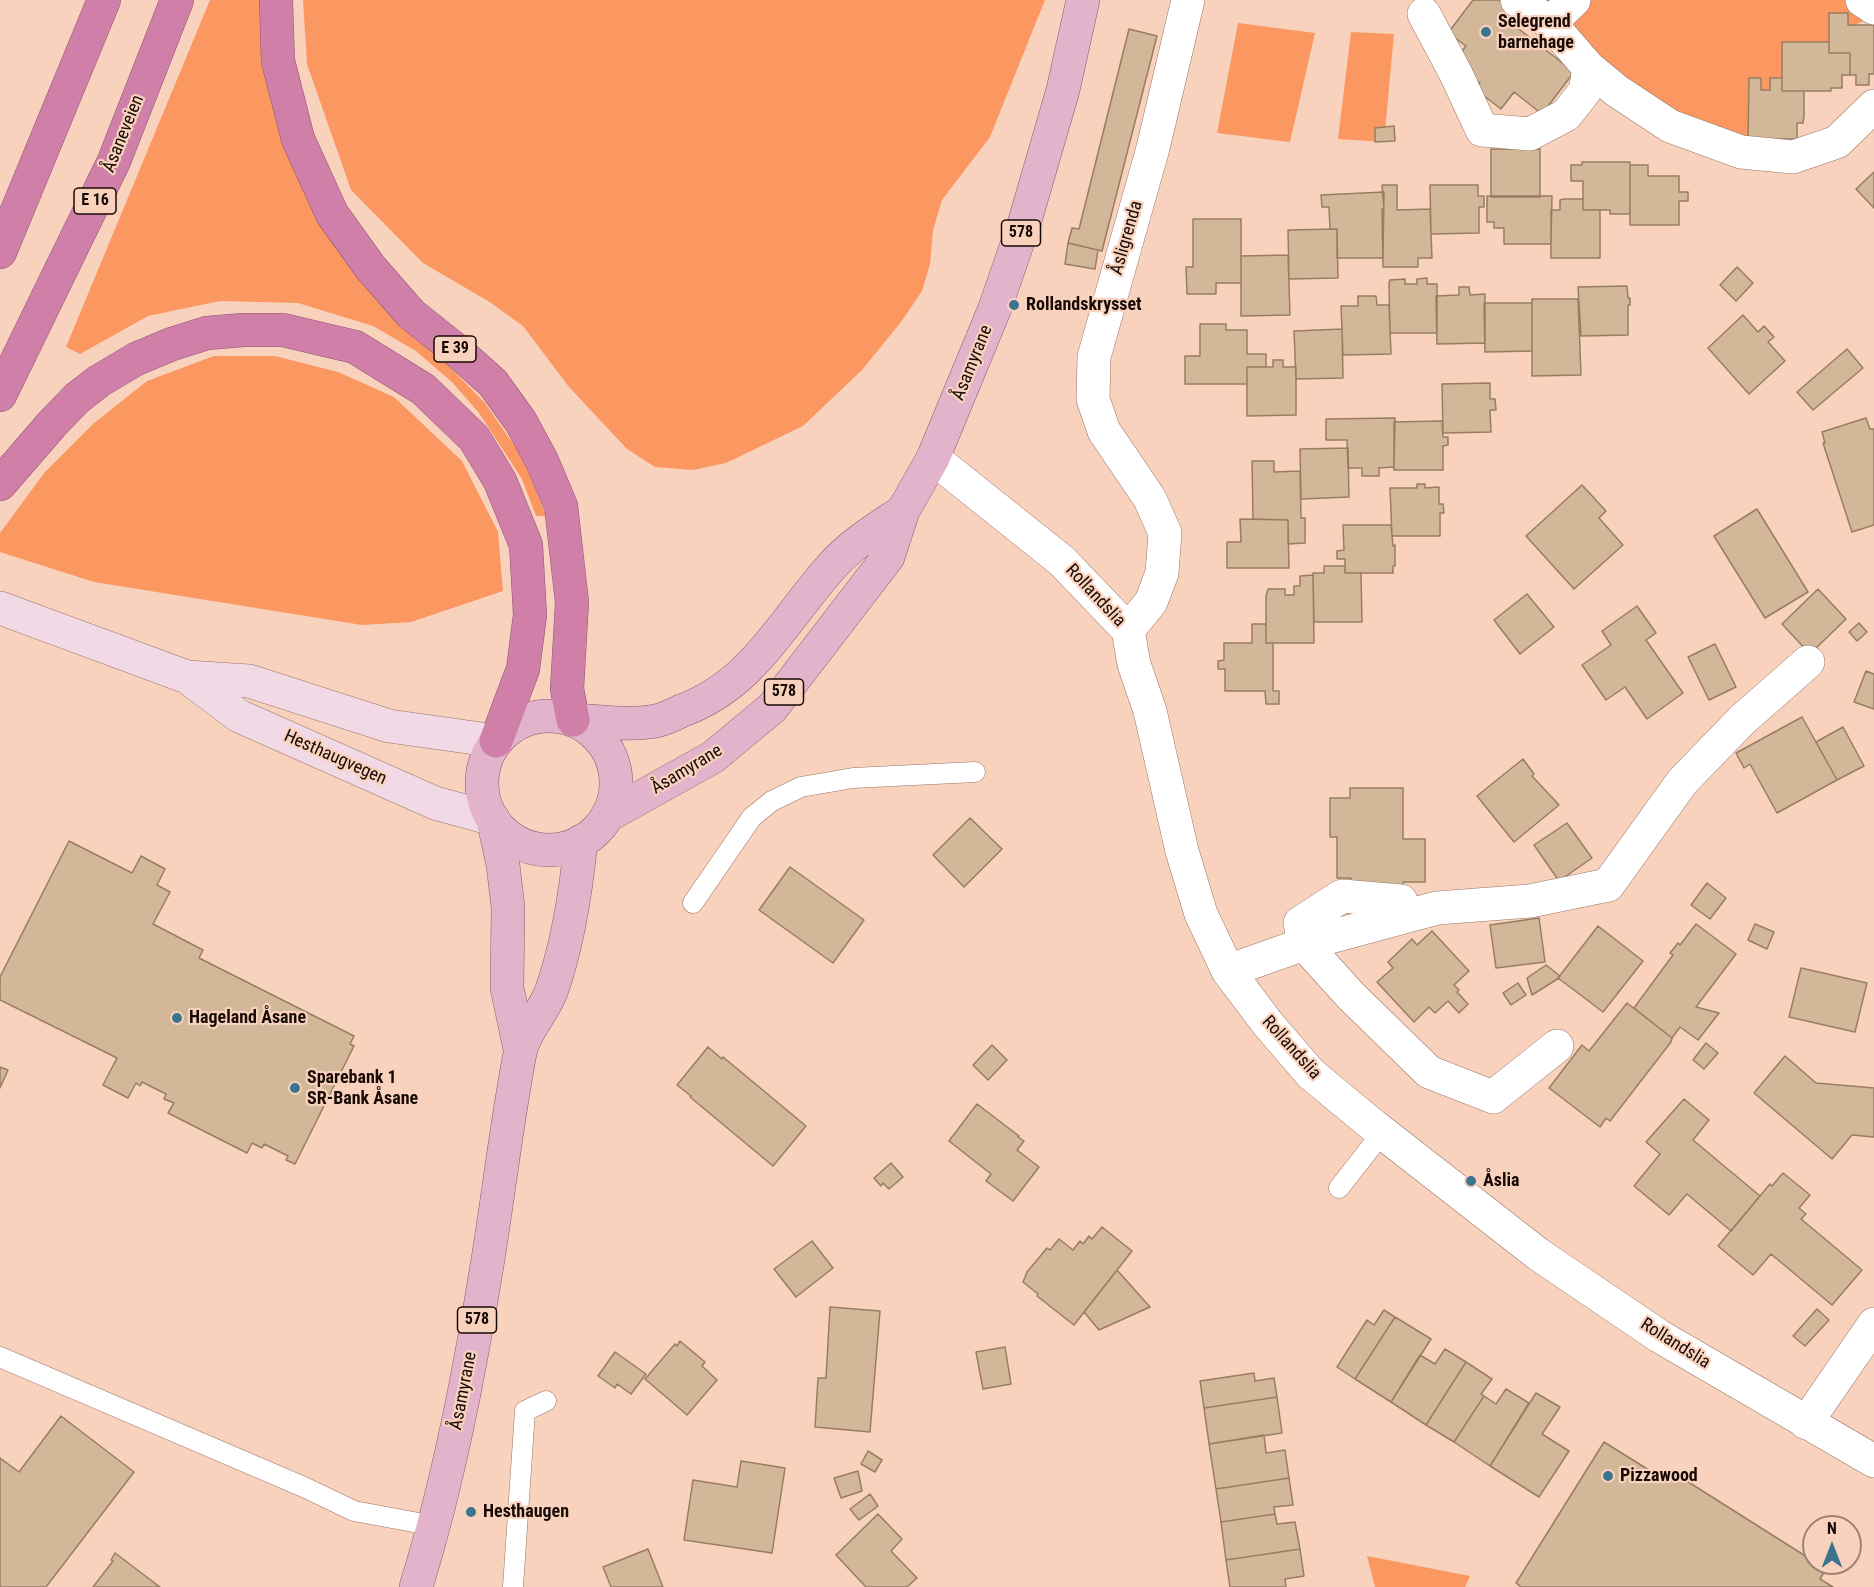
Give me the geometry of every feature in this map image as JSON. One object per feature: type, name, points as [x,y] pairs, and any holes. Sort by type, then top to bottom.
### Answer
[{"type":"highway","points":[[1,249],[104,0]]},
{"type":"highway","name":"Åsaneveien","points":[[0,395],[114,161],[177,0]]},
{"type":"highway","name":"E 39","points":[[276,0],[278,60],[292,117],[298,139],[332,214],[370,267],[411,314],[493,383],[521,422],[542,461],[561,506],[572,602],[567,689],[573,720]]},
{"type":"highway","points":[[0,484],[77,398],[99,381],[136,359],[172,344],[207,333],[283,330],[355,347],[423,389],[474,438],[500,481],[526,545],[530,615],[523,669],[496,741]]},
{"type":"main road","name":"Åsamyrane","points":[[607,816],[713,757],[772,708],[888,557],[903,511],[933,458],[995,308],[1024,224],[1063,90],[1083,0]]},
{"type":"main road","name":"Åsamyrane","points":[[573,720],[638,723],[659,720],[698,705],[727,687],[746,673],[831,567],[850,548],[903,511]]},
{"type":"main road","name":"Hesthaugvegen","points":[[14,614],[187,677],[249,681],[389,726],[496,741]]},
{"type":"main road","name":"Hesthaugvegen","points":[[187,677],[239,716],[435,803],[493,819]]},
{"type":"main road","name":"578","points":[[552,716],[573,720],[593,732],[607,750],[615,771],[615,794],[607,816],[596,830],[581,841],[563,848],[543,849],[523,844],[506,834],[493,819],[485,804],[482,788],[485,763],[496,741],[512,727],[531,718],[552,716]]},
{"type":"main road","name":"Åsamyrane","points":[[493,819],[503,865],[508,907],[507,988],[520,1049]]},
{"type":"main road","name":"Åsamyrane","points":[[416,1587],[435,1526],[464,1397],[520,1049],[550,994],[563,946],[578,873],[581,841]]},
{"type":"street","name":"Åsligrenda","points":[[1128,630],[1151,602],[1162,573],[1165,533],[1150,499],[1104,431],[1093,399],[1094,357],[1153,148],[1188,0]]},
{"type":"street","points":[[1517,0],[1550,23],[1589,68],[1617,91],[1670,126],[1741,152],[1793,157],[1837,142],[1874,106]]},
{"type":"street","points":[[1550,23],[1574,0]]},
{"type":"street","points":[[1862,0],[1874,8]]},
{"type":"street","points":[[1424,14],[1482,130],[1530,134],[1566,115],[1586,91],[1589,68]]},
{"type":"street","name":"Rollandslia","points":[[933,458],[1062,561],[1128,630],[1134,664],[1150,711],[1182,851],[1201,914],[1228,970],[1268,1024],[1311,1074],[1546,1260],[1659,1336],[1874,1461]]},
{"type":"street","points":[[1228,970],[1304,944],[1437,908],[1530,901],[1608,885],[1682,782],[1742,720],[1808,663]]},
{"type":"street","points":[[1401,901],[1342,896],[1300,923],[1304,944],[1350,996],[1429,1072],[1493,1097],[1557,1046]]},
{"type":"street","points":[[1806,1423],[1874,1324]]},
{"type":"lane","points":[[693,903],[752,817],[771,801],[801,787],[853,778],[975,772]]},
{"type":"lane","points":[[1340,1188],[1382,1132]]},
{"type":"lane","points":[[0,1357],[295,1483],[354,1511],[435,1526]]},
{"type":"lane","points":[[513,1587],[525,1411],[546,1401]]},
{"type":"shaded area","points":[[210,0],[262,0],[369,285],[485,403],[525,461],[546,516],[536,516],[522,479],[479,413],[452,382],[416,351],[373,326],[298,303],[220,301],[148,316],[80,354],[66,347]]},
{"type":"shaded area","points":[[303,0],[1045,0],[990,137],[942,200],[933,230],[930,264],[922,291],[901,322],[862,370],[803,426],[726,463],[693,470],[655,467],[627,449],[569,387],[523,326],[488,301],[423,263],[351,190],[307,64]]},
{"type":"shaded area","points":[[1543,0],[1846,0],[1863,21],[1839,32],[1759,146],[1658,105],[1603,65]]},
{"type":"shaded area","points":[[1238,23],[1315,33],[1290,142],[1217,133]]},
{"type":"shaded area","points":[[1351,32],[1394,34],[1384,142],[1338,139]]},
{"type":"shaded area","points":[[214,356],[275,356],[338,372],[394,397],[462,461],[498,532],[503,591],[411,622],[362,625],[94,582],[0,552],[0,533],[45,472],[93,424],[147,381]]},
{"type":"shaded area","points":[[1367,1556],[1470,1576],[1465,1587],[1375,1587]]},
{"type":"building","points":[[1473,0],[1499,0],[1526,21],[1519,29],[1574,72],[1542,114],[1514,92],[1501,109],[1475,89],[1480,83],[1454,62],[1466,46],[1448,33]]},
{"type":"building","points":[[1829,13],[1848,13],[1848,25],[1874,25],[1874,74],[1869,74],[1869,85],[1856,85],[1856,75],[1850,75],[1850,53],[1829,53]]},
{"type":"building","points":[[1129,29],[1157,36],[1102,251],[1068,243],[1072,228],[1079,229]]},
{"type":"building","points":[[1782,42],[1829,42],[1829,53],[1850,53],[1850,75],[1842,75],[1842,88],[1831,88],[1831,91],[1782,91]]},
{"type":"building","points":[[1749,78],[1761,78],[1761,90],[1770,90],[1770,78],[1782,78],[1782,91],[1804,91],[1803,123],[1797,123],[1797,139],[1748,139]]},
{"type":"building","points":[[1394,126],[1395,141],[1375,142],[1375,128]]},
{"type":"building","points":[[1491,149],[1540,149],[1540,197],[1491,197]]},
{"type":"building","points":[[1582,162],[1630,162],[1630,214],[1610,214],[1610,210],[1583,210],[1583,181],[1571,181],[1571,165],[1582,165]]},
{"type":"building","points":[[1630,165],[1648,165],[1648,176],[1679,176],[1679,192],[1688,192],[1688,201],[1679,201],[1679,225],[1630,225]]},
{"type":"building","points":[[1874,172],[1874,208],[1856,189]]},
{"type":"building","points":[[1382,185],[1397,185],[1397,210],[1430,209],[1432,258],[1418,258],[1418,267],[1383,267]]},
{"type":"building","points":[[1430,185],[1478,185],[1478,196],[1484,196],[1484,207],[1479,207],[1479,233],[1431,234]]},
{"type":"building","points":[[1384,192],[1383,258],[1337,258],[1337,229],[1330,229],[1329,207],[1322,207],[1321,195]]},
{"type":"building","points":[[1487,196],[1552,196],[1551,244],[1504,244],[1504,228],[1494,228],[1494,222],[1487,222]]},
{"type":"building","points":[[1583,199],[1583,210],[1600,210],[1600,258],[1551,258],[1551,210],[1560,210],[1560,200]]},
{"type":"building","points":[[1193,219],[1241,219],[1241,283],[1216,283],[1216,294],[1187,294],[1186,267],[1193,267]]},
{"type":"building","points":[[1337,229],[1338,278],[1289,279],[1288,230]]},
{"type":"building","points":[[1068,243],[1098,250],[1095,269],[1065,264]]},
{"type":"building","points":[[1288,255],[1290,315],[1241,316],[1241,256]]},
{"type":"building","points":[[1737,267],[1753,283],[1736,301],[1720,285]]},
{"type":"building","points":[[1427,278],[1427,284],[1437,284],[1437,333],[1390,333],[1390,280],[1405,279],[1405,284],[1417,284],[1417,279]]},
{"type":"building","points":[[1627,286],[1628,298],[1630,298],[1628,335],[1581,336],[1578,287]]},
{"type":"building","points":[[1459,287],[1469,287],[1470,295],[1485,294],[1485,343],[1437,344],[1436,296],[1459,295]]},
{"type":"building","points":[[1358,296],[1376,296],[1377,305],[1389,305],[1391,354],[1343,355],[1341,306],[1358,306]]},
{"type":"building","points":[[1532,299],[1578,299],[1581,375],[1532,376]]},
{"type":"building","points":[[1484,303],[1532,303],[1532,351],[1485,352]]},
{"type":"building","points":[[1743,315],[1758,332],[1764,326],[1774,337],[1768,342],[1785,361],[1749,394],[1708,348]]},
{"type":"building","points":[[1200,324],[1226,324],[1226,330],[1247,330],[1247,354],[1266,354],[1266,367],[1247,367],[1247,384],[1185,384],[1185,356],[1200,356]]},
{"type":"building","points":[[1342,329],[1343,378],[1296,379],[1294,331]]},
{"type":"building","points":[[1847,349],[1863,368],[1813,410],[1797,392]]},
{"type":"building","points":[[1273,360],[1283,360],[1283,367],[1296,367],[1296,415],[1247,416],[1247,367],[1273,367]]},
{"type":"building","points":[[1490,383],[1490,399],[1495,399],[1496,410],[1490,410],[1491,432],[1443,433],[1442,384]]},
{"type":"building","points":[[1395,418],[1394,467],[1379,468],[1379,476],[1362,476],[1362,468],[1348,468],[1347,440],[1326,440],[1326,419]]},
{"type":"building","points":[[1866,418],[1870,429],[1874,429],[1874,525],[1852,532],[1823,443],[1825,443],[1822,432]]},
{"type":"building","points":[[1442,421],[1443,437],[1448,437],[1448,445],[1443,446],[1443,470],[1394,470],[1394,422]]},
{"type":"building","points":[[1348,448],[1349,497],[1301,499],[1300,449]]},
{"type":"building","points":[[1252,461],[1274,461],[1274,472],[1300,471],[1301,518],[1305,518],[1305,543],[1288,544],[1288,520],[1253,519]]},
{"type":"building","points":[[1417,484],[1425,484],[1425,488],[1439,487],[1439,504],[1443,504],[1444,513],[1440,513],[1440,536],[1392,536],[1390,488],[1417,488]]},
{"type":"building","points":[[1582,485],[1606,511],[1599,518],[1623,545],[1574,589],[1526,536]]},
{"type":"building","points":[[1757,509],[1808,592],[1765,618],[1714,536]]},
{"type":"building","points":[[1240,519],[1288,520],[1289,568],[1227,568],[1227,542],[1241,542]]},
{"type":"building","points":[[1343,525],[1391,525],[1393,546],[1395,545],[1393,573],[1345,573],[1345,559],[1337,559],[1337,551],[1344,550]]},
{"type":"building","points":[[1324,566],[1345,566],[1345,573],[1361,573],[1362,622],[1314,622],[1313,573],[1324,573]]},
{"type":"building","points":[[1313,575],[1314,643],[1266,643],[1268,589],[1285,589],[1285,595],[1294,595],[1294,586],[1300,586],[1300,576]]},
{"type":"building","points":[[1818,589],[1846,619],[1810,654],[1782,624]]},
{"type":"building","points":[[1527,594],[1554,627],[1520,654],[1494,620]]},
{"type":"building","points":[[1637,606],[1656,633],[1646,640],[1683,693],[1647,719],[1625,687],[1606,700],[1582,665],[1611,645],[1602,631]]},
{"type":"building","points":[[1859,623],[1867,632],[1857,641],[1849,632]]},
{"type":"building","points":[[1252,624],[1266,624],[1266,643],[1273,643],[1273,691],[1279,691],[1279,704],[1266,704],[1265,691],[1225,691],[1225,669],[1218,669],[1218,661],[1224,660],[1224,643],[1252,643]]},
{"type":"building","points":[[1715,644],[1736,687],[1709,700],[1688,657]]},
{"type":"building","points":[[1866,671],[1874,674],[1874,709],[1854,702]]},
{"type":"building","points":[[1802,717],[1837,780],[1777,813],[1750,764],[1744,768],[1736,753]]},
{"type":"building","points":[[1843,727],[1864,766],[1837,780],[1816,742]]},
{"type":"building","points":[[1523,759],[1534,774],[1532,776],[1559,805],[1514,842],[1477,796]]},
{"type":"building","points":[[1350,788],[1403,788],[1403,839],[1425,839],[1425,882],[1403,882],[1403,885],[1351,885],[1351,878],[1337,878],[1337,837],[1330,837],[1330,798],[1350,798]]},
{"type":"building","points":[[970,818],[1002,849],[964,887],[933,855]]},
{"type":"building","points":[[1567,823],[1592,858],[1559,881],[1534,845]]},
{"type":"building","name":"Hageland Åsane","points":[[69,841],[132,873],[141,856],[165,869],[157,885],[170,892],[153,924],[203,950],[199,958],[354,1036],[350,1044],[354,1046],[295,1164],[286,1160],[288,1156],[264,1144],[262,1148],[252,1143],[247,1153],[168,1113],[174,1103],[164,1099],[166,1094],[142,1082],[140,1086],[136,1083],[128,1098],[103,1085],[117,1058],[0,1000],[0,977]]},
{"type":"building","points":[[790,867],[864,920],[833,963],[759,910]]},
{"type":"building","points":[[1707,883],[1726,898],[1710,919],[1691,905]]},
{"type":"building","points":[[1539,918],[1545,962],[1496,968],[1490,925]]},
{"type":"building","points":[[1696,924],[1736,954],[1696,1007],[1719,1013],[1698,1040],[1680,1027],[1672,1038],[1634,1008],[1673,955],[1670,953],[1678,943],[1680,945]]},
{"type":"building","points":[[1755,924],[1774,932],[1767,949],[1748,940]]},
{"type":"building","points":[[1598,926],[1643,961],[1603,1012],[1558,978]]},
{"type":"building","points":[[1432,931],[1469,971],[1454,985],[1468,1004],[1459,1013],[1448,1001],[1435,1013],[1429,1007],[1414,1022],[1377,982],[1393,968],[1388,962],[1412,939],[1417,945]]},
{"type":"building","points":[[1546,965],[1560,976],[1532,995],[1527,978]]},
{"type":"building","points":[[1801,968],[1867,983],[1855,1032],[1789,1017]]},
{"type":"building","points":[[1518,983],[1526,995],[1511,1005],[1503,993]]},
{"type":"building","points":[[1627,1003],[1672,1038],[1610,1121],[1606,1118],[1600,1127],[1549,1088],[1582,1045],[1589,1051]]},
{"type":"building","points":[[1706,1043],[1718,1053],[1704,1069],[1693,1060]]},
{"type":"building","points":[[992,1045],[1007,1060],[988,1080],[973,1065]]},
{"type":"building","points":[[708,1047],[806,1126],[773,1166],[677,1085]]},
{"type":"building","points":[[1785,1056],[1816,1083],[1874,1088],[1874,1137],[1852,1135],[1832,1159],[1754,1093]]},
{"type":"building","points":[[0,1067],[8,1070],[0,1088]]},
{"type":"building","points":[[1684,1099],[1709,1120],[1693,1140],[1760,1196],[1731,1231],[1687,1194],[1669,1215],[1634,1186],[1660,1154],[1646,1142]]},
{"type":"building","points":[[977,1104],[1024,1141],[1017,1150],[1039,1167],[1013,1201],[986,1181],[991,1174],[949,1141]]},
{"type":"building","points":[[891,1163],[903,1177],[889,1189],[883,1183],[881,1186],[874,1178]]},
{"type":"building","points":[[1783,1173],[1810,1195],[1799,1208],[1806,1214],[1801,1219],[1862,1270],[1832,1305],[1771,1254],[1753,1275],[1718,1246],[1770,1184],[1772,1186]]},
{"type":"building","points":[[1102,1227],[1132,1251],[1074,1325],[1023,1282],[1027,1272],[1047,1248],[1050,1250],[1059,1239],[1073,1250],[1080,1241],[1083,1244],[1089,1236],[1092,1239]]},
{"type":"building","points":[[812,1241],[833,1268],[796,1297],[774,1269]]},
{"type":"building","points":[[1117,1270],[1150,1307],[1099,1330],[1084,1312]]},
{"type":"building","points":[[830,1307],[880,1311],[870,1432],[815,1427],[818,1378],[826,1378]]},
{"type":"building","points":[[1817,1309],[1829,1320],[1805,1346],[1793,1336]]},
{"type":"building","points":[[1384,1310],[1395,1317],[1355,1379],[1337,1367],[1367,1320],[1374,1325]]},
{"type":"building","points":[[1395,1317],[1431,1339],[1391,1402],[1355,1379]]},
{"type":"building","points":[[680,1341],[705,1362],[702,1366],[717,1380],[687,1415],[645,1379]]},
{"type":"building","points":[[1005,1347],[1011,1384],[983,1389],[976,1352]]},
{"type":"building","points":[[1445,1349],[1466,1362],[1426,1425],[1391,1402],[1420,1355],[1435,1364]]},
{"type":"building","points":[[615,1352],[646,1374],[631,1394],[617,1384],[615,1388],[598,1376]]},
{"type":"building","points":[[1466,1362],[1492,1379],[1481,1394],[1484,1396],[1454,1442],[1426,1425]]},
{"type":"building","points":[[1254,1373],[1255,1381],[1274,1378],[1277,1397],[1204,1408],[1200,1381]]},
{"type":"building","points":[[1506,1389],[1529,1403],[1490,1466],[1454,1442],[1484,1396],[1496,1404]]},
{"type":"building","points":[[1536,1393],[1560,1407],[1542,1434],[1569,1451],[1539,1497],[1490,1466]]},
{"type":"building","points":[[1277,1397],[1282,1433],[1209,1444],[1204,1408]]},
{"type":"building","points":[[61,1416],[134,1472],[46,1587],[0,1587],[0,1458],[19,1472]]},
{"type":"building","points":[[1264,1435],[1266,1453],[1285,1450],[1289,1478],[1216,1489],[1209,1444]]},
{"type":"building","points":[[1604,1442],[1665,1480],[1671,1471],[1802,1554],[1802,1575],[1822,1575],[1820,1579],[1833,1587],[1521,1587],[1516,1583]]},
{"type":"building","points":[[868,1451],[882,1460],[875,1472],[861,1464]]},
{"type":"building","points":[[741,1461],[785,1468],[772,1553],[684,1540],[693,1480],[737,1487]]},
{"type":"building","points":[[858,1471],[862,1491],[841,1498],[834,1478]]},
{"type":"building","points":[[1289,1478],[1293,1505],[1274,1507],[1275,1514],[1221,1522],[1216,1489]]},
{"type":"building","points":[[870,1494],[878,1506],[859,1520],[850,1509]]},
{"type":"building","points":[[878,1514],[902,1539],[891,1551],[917,1578],[907,1587],[866,1587],[836,1555]]},
{"type":"building","points":[[1275,1514],[1277,1524],[1295,1522],[1300,1549],[1226,1560],[1221,1522]]},
{"type":"building","points":[[648,1549],[663,1587],[611,1587],[603,1567]]},
{"type":"building","points":[[1300,1549],[1304,1576],[1285,1579],[1286,1587],[1230,1587],[1226,1560]]},
{"type":"building","points":[[115,1553],[160,1587],[93,1587],[113,1561],[111,1560]]},
{"type":"place","name":"Selegrend barnehage","points":[[1486,32]]},
{"type":"place","name":"Rollandskrysset","points":[[1014,305]]},
{"type":"place","name":"Hageland Åsane","points":[[177,1018]]},
{"type":"place","name":"Sparebank 1 SR-Bank Åsane","points":[[295,1088]]},
{"type":"place","name":"Åslia","points":[[1471,1181]]},
{"type":"place","name":"Pizzawood","points":[[1608,1476]]},
{"type":"place","name":"Hesthaugen","points":[[471,1512]]}]
